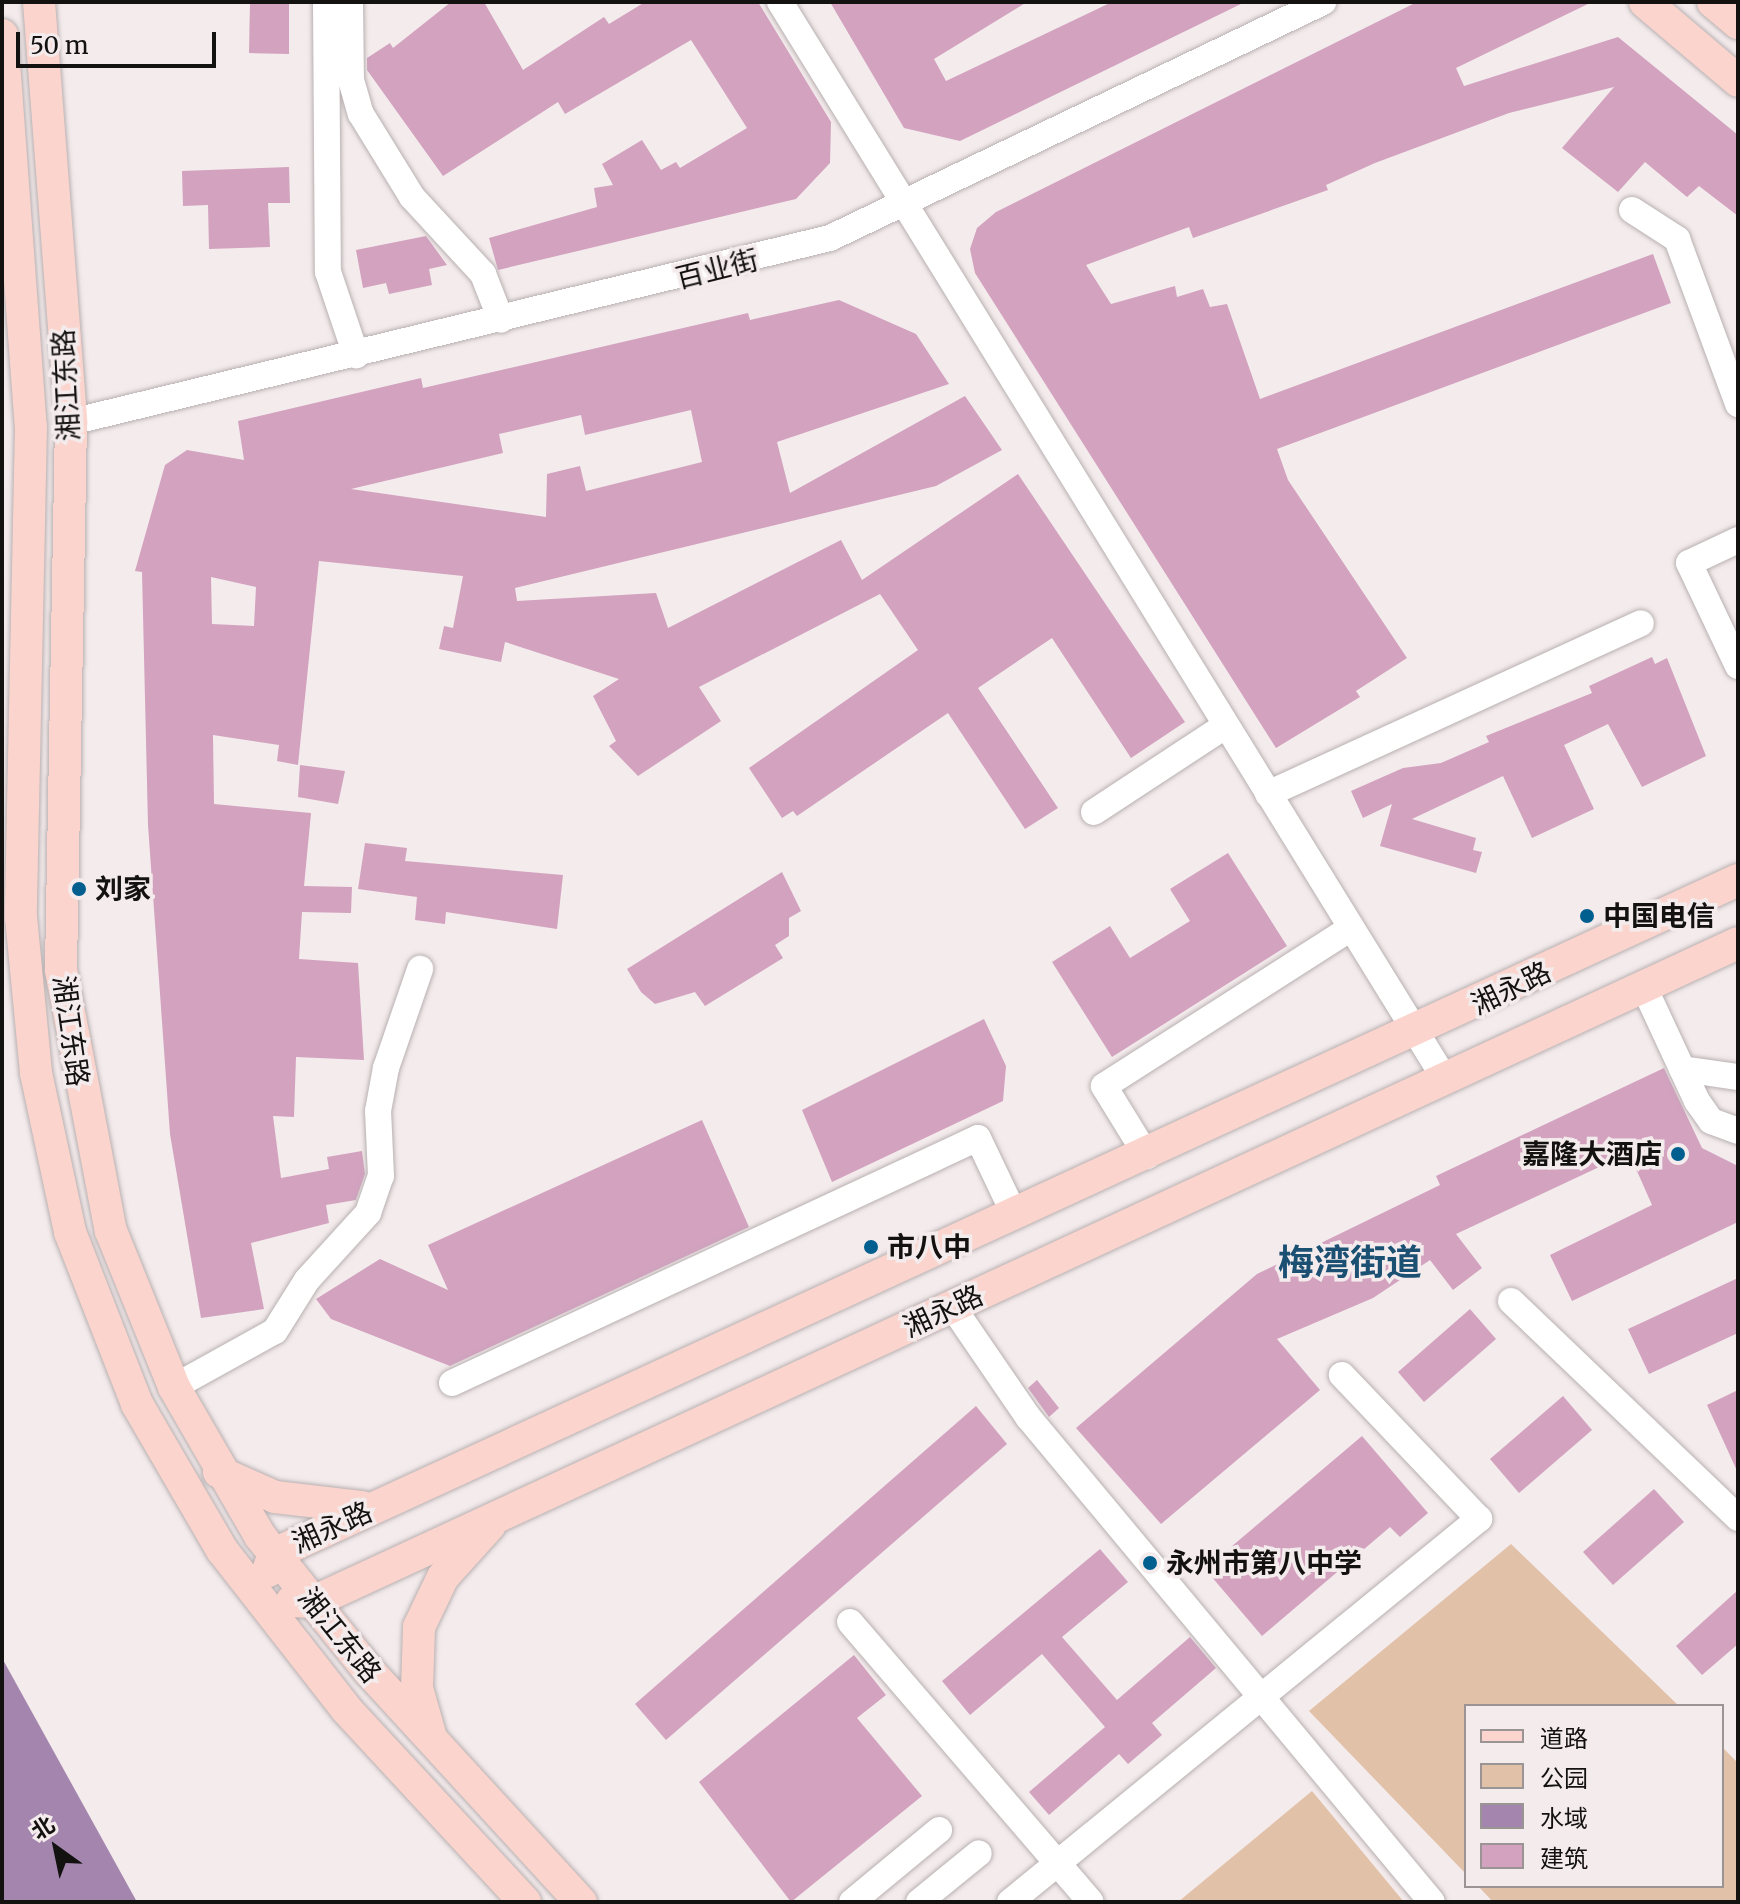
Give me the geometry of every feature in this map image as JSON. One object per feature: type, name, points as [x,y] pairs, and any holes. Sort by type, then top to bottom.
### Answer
[{"type":"main road","name":"湘江东路","points":[[39,2],[71,422],[61,970],[108,1217],[174,1387],[219,1472],[274,1554],[433,1741],[581,1902]]},
{"type":"main road","points":[[1645,2],[1738,81]]},
{"type":"main road","points":[[1713,2],[1738,23]]},
{"type":"main road","name":"湘江东路","points":[[2,35],[29,370],[20,842],[26,997],[40,1100],[70,1232],[137,1404],[257,1600],[347,1710],[525,1902]]},
{"type":"main road","name":"湘永路","points":[[1738,880],[1417,1033],[274,1554],[257,1600],[313,1602],[1738,943]]},
{"type":"main road","points":[[219,1472],[322,1508],[377,1506]]},
{"type":"main road","points":[[433,1741],[417,1688],[419,1627],[443,1577],[498,1516]]},
{"type":"street","points":[[326,2],[328,272],[356,355]]},
{"type":"street","points":[[350,2],[351,80],[361,114],[412,197],[483,274],[501,320]]},
{"type":"street","points":[[780,2],[902,208],[1445,1079]]},
{"type":"street","name":"百业街","points":[[71,422],[755,261],[902,208],[1323,2]]},
{"type":"street","points":[[1632,210],[1677,239],[1738,404]]},
{"type":"street","points":[[1721,362],[1738,341]]},
{"type":"street","points":[[1738,540],[1689,563],[1738,666]]},
{"type":"street","points":[[1268,794],[1641,623]]},
{"type":"street","points":[[1094,812],[1225,726]]},
{"type":"street","points":[[1147,1156],[1104,1086],[1351,928]]},
{"type":"street","points":[[174,1387],[275,1331],[307,1280],[368,1213],[381,1176],[378,1111],[386,1068],[420,969]]},
{"type":"street","points":[[1644,987],[1682,1069],[1711,1121],[1738,1131]]},
{"type":"street","points":[[1682,1069],[1738,1077]]},
{"type":"street","points":[[452,1383],[978,1138],[1015,1216]]},
{"type":"street","points":[[1511,1301],[1738,1518]]},
{"type":"street","points":[[952,1306],[1028,1417],[1432,1902]]},
{"type":"street","points":[[1010,1902],[1479,1519],[1342,1375]]},
{"type":"street","points":[[850,1622],[1091,1902]]},
{"type":"street","points":[[852,1902],[939,1830]]},
{"type":"street","points":[[919,1902],[979,1853]]},
{"type":"green space","points":[[1511,1544],[1677,1704],[1464,1704],[1464,1872],[1309,1711]]},
{"type":"green space","points":[[1724,1749],[1738,1763],[1738,1902],[1493,1902],[1480,1888],[1724,1888]]},
{"type":"green space","points":[[1312,1791],[1404,1902],[1178,1902]]},
{"type":"water","points":[[2,1658],[137,1902],[2,1902]]},
{"type":"building","points":[[250,2],[289,2],[289,54],[249,53]]},
{"type":"building","points":[[451,2],[484,2],[523,70],[604,17],[609,24],[645,2],[758,2],[831,122],[830,163],[796,199],[498,270],[489,238],[597,207],[594,188],[613,185],[602,164],[642,140],[661,170],[676,162],[680,168],[747,128],[691,40],[565,114],[558,102],[443,176],[367,70],[367,58],[390,43],[393,48]]},
{"type":"building","points":[[830,2],[1027,2],[934,59],[946,81],[1112,2],[1245,2],[960,141],[904,128]]},
{"type":"building","points":[[1417,2],[1592,2],[1456,68],[1464,86],[1618,37],[1738,135],[1738,216],[1699,186],[1687,197],[1645,162],[1618,192],[1562,148],[1614,87],[1509,113],[1375,163],[1326,185],[1328,190],[1193,238],[1189,227],[1086,265],[1111,304],[1175,286],[1177,297],[1203,289],[1210,307],[1227,304],[1260,399],[1653,254],[1671,303],[1277,449],[1288,480],[1407,658],[1356,691],[1360,697],[1276,748],[975,273],[970,249],[977,228],[996,212]]},
{"type":"building","points":[[289,167],[290,203],[268,203],[270,247],[209,249],[208,205],[183,206],[182,171]]},
{"type":"building","points":[[426,236],[447,265],[429,269],[432,285],[389,294],[386,283],[363,288],[356,250]]},
{"type":"building","points":[[839,300],[916,334],[949,384],[777,442],[790,493],[965,396],[1002,450],[936,486],[515,588],[517,601],[656,593],[668,628],[841,540],[862,580],[1018,474],[1185,722],[1131,758],[1052,638],[978,688],[1058,808],[1025,829],[948,713],[797,816],[793,811],[782,818],[749,768],[918,650],[880,594],[699,687],[721,721],[638,776],[609,746],[616,741],[593,696],[619,679],[505,642],[501,662],[439,649],[444,626],[453,628],[463,576],[319,561],[298,765],[277,761],[279,745],[213,735],[214,804],[311,813],[304,886],[352,887],[351,913],[302,912],[299,959],[358,963],[364,1060],[296,1057],[294,1117],[273,1116],[281,1178],[329,1169],[327,1157],[362,1151],[365,1174],[356,1200],[326,1205],[329,1223],[251,1243],[264,1309],[201,1318],[170,1134],[148,825],[142,572],[135,571],[165,465],[187,450],[244,460],[238,421],[421,378],[423,388],[748,313],[750,320]],"holes":[[[691,410],[702,462],[586,491],[580,466],[547,474],[546,517],[351,489],[503,453],[499,434],[581,415],[585,435]],[[211,577],[256,587],[254,626],[212,624]]]},
{"type":"building","points":[[1652,657],[1655,664],[1667,658],[1706,756],[1642,787],[1608,724],[1564,745],[1594,809],[1532,838],[1503,776],[1412,819],[1476,838],[1473,850],[1482,852],[1476,873],[1380,846],[1392,804],[1363,818],[1351,791],[1403,768],[1441,763],[1489,742],[1486,736],[1592,693],[1589,686]]},
{"type":"building","points":[[300,765],[345,771],[338,804],[298,797]]},
{"type":"building","points":[[365,843],[407,848],[405,861],[563,875],[557,929],[446,912],[445,924],[415,920],[417,897],[358,889]]},
{"type":"building","points":[[1228,853],[1287,946],[1112,1057],[1052,962],[1110,926],[1130,958],[1190,921],[1170,889]]},
{"type":"building","points":[[782,872],[801,911],[789,918],[789,936],[775,945],[783,958],[705,1006],[695,992],[655,1004],[641,992],[627,969]]},
{"type":"building","points":[[984,1019],[1006,1066],[1003,1101],[832,1182],[802,1110]]},
{"type":"building","points":[[1664,1068],[1702,1148],[1738,1166],[1738,1222],[1572,1301],[1550,1255],[1652,1205],[1629,1153],[1456,1234],[1482,1268],[1453,1290],[1430,1260],[1373,1298],[1277,1339],[1320,1390],[1161,1524],[1076,1428],[1257,1274],[1440,1185],[1436,1176]]},
{"type":"building","points":[[702,1120],[749,1227],[450,1366],[331,1319],[316,1299],[380,1259],[448,1290],[428,1245]]},
{"type":"building","points":[[1738,1278],[1738,1333],[1649,1374],[1628,1329]]},
{"type":"building","points":[[1470,1309],[1496,1339],[1424,1402],[1398,1372]]},
{"type":"building","points":[[1037,1380],[1059,1408],[1049,1417],[1028,1388]]},
{"type":"building","points":[[1738,1390],[1738,1473],[1707,1405]]},
{"type":"building","points":[[1563,1396],[1592,1430],[1519,1493],[1490,1459]]},
{"type":"building","points":[[976,1406],[1007,1444],[666,1740],[635,1704]]},
{"type":"building","points":[[1362,1436],[1428,1513],[1400,1537],[1390,1527],[1262,1636],[1205,1569]]},
{"type":"building","points":[[1654,1489],[1684,1522],[1613,1585],[1583,1552]]},
{"type":"building","points":[[1100,1549],[1128,1582],[1062,1637],[1117,1700],[1190,1637],[1216,1668],[1152,1723],[1162,1735],[1128,1764],[1119,1754],[1049,1815],[1029,1792],[1105,1727],[1042,1654],[970,1715],[942,1681]]},
{"type":"building","points":[[1738,1590],[1738,1644],[1702,1675],[1676,1646]]},
{"type":"building","points":[[854,1655],[886,1695],[857,1718],[922,1796],[791,1902],[699,1782]]},
{"type":"place","name":"刘家","points":[[79,889]]},
{"type":"place","name":"中国电信","points":[[1587,916]]},
{"type":"place","name":"嘉隆大酒店","points":[[1678,1154]]},
{"type":"place","name":"市八中","points":[[871,1247]]},
{"type":"place","name":"永州市第八中学","points":[[1150,1563]]},
{"type":"district","name":"梅湾街道","points":[[1350,1263]]}]
